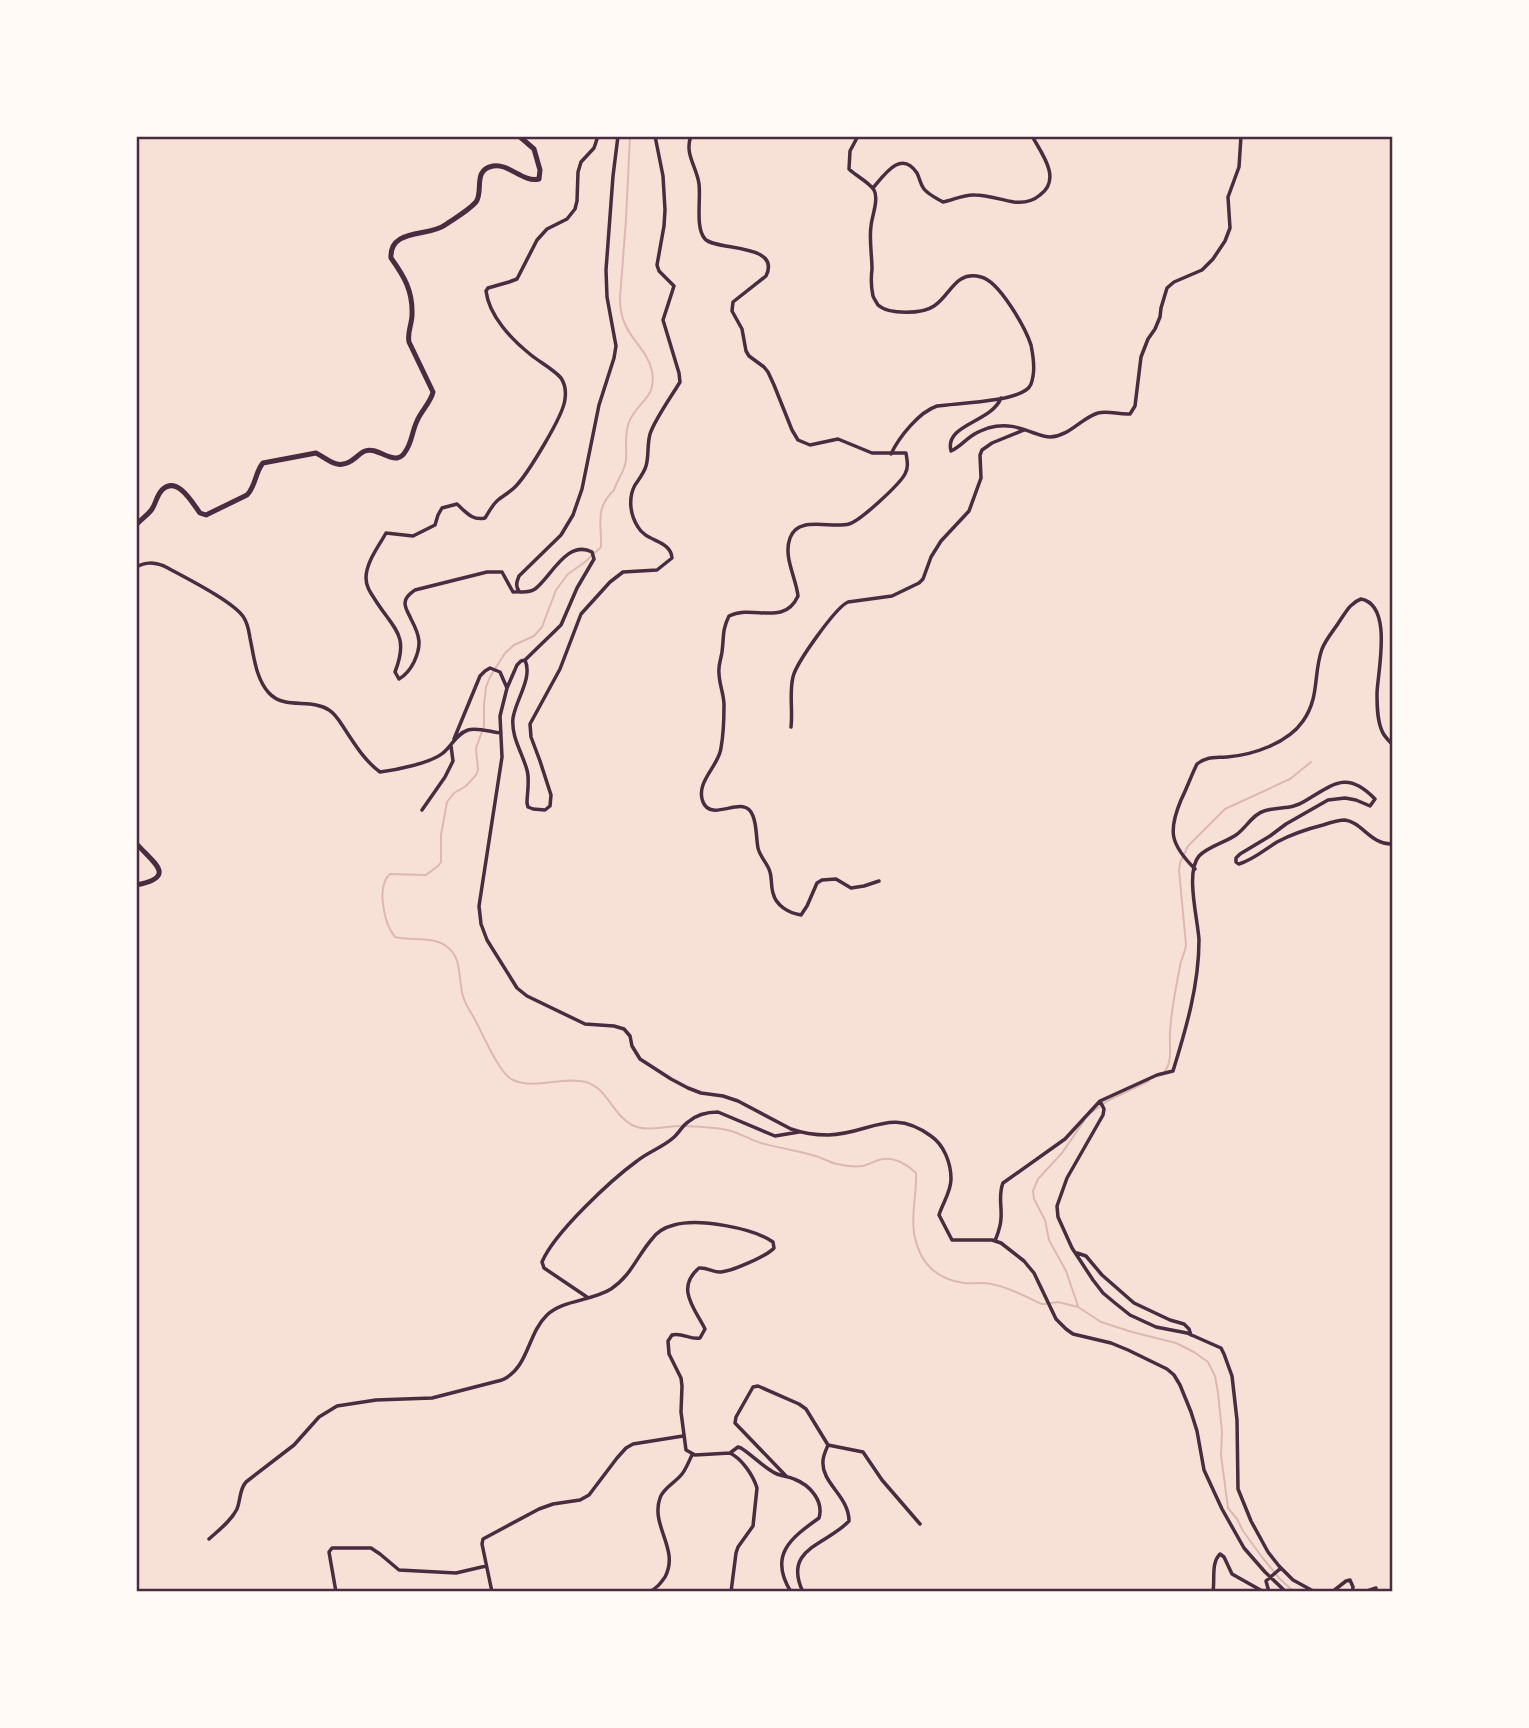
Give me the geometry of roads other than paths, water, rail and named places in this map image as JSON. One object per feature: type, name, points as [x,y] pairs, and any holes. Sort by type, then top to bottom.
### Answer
[{"type":"main road","points":[[136,525],[151,510],[161,490],[167,487],[182,489],[200,513],[206,515],[247,495],[263,463],[316,453],[329,462],[344,464],[350,463],[368,450],[391,457],[399,458],[404,455],[416,423],[433,392],[409,342],[412,298],[404,276],[391,258],[392,246],[401,237],[440,229],[467,210],[476,202],[482,173],[490,167],[503,167],[528,179],[539,179],[540,170],[534,149],[519,136]]},
{"type":"main road","points":[[136,842],[159,865],[160,871],[152,882],[136,886]]},
{"type":"street","points":[[598,136],[594,148],[581,162],[577,201],[570,216],[547,229],[537,240],[517,279],[486,290],[487,300],[515,342],[554,372],[564,384],[564,407],[525,475],[515,488],[493,505],[485,518],[472,518],[457,504],[442,508],[435,525],[413,536],[386,533],[369,562],[366,579],[376,601],[398,632],[402,654],[395,672],[399,679],[411,667],[419,646],[418,635],[404,601],[407,595],[415,590],[487,572],[502,572],[513,592],[524,593],[536,587],[569,553],[587,549],[592,552],[594,559],[561,625],[517,665],[507,688],[498,733],[502,757],[479,906],[481,924],[487,940],[517,988],[527,996],[578,1022],[624,1029],[630,1035],[632,1046],[640,1059],[688,1088],[738,1101],[800,1132],[827,1135],[893,1121],[907,1122],[919,1127],[936,1139],[944,1149],[950,1169],[948,1193],[939,1214],[952,1240],[1001,1243],[1024,1261],[1034,1273],[1056,1319],[1066,1329],[1073,1334],[1111,1343],[1167,1369],[1174,1375],[1181,1385],[1191,1412],[1204,1470],[1222,1509],[1244,1548],[1286,1591]]},
{"type":"street","points":[[519,591],[519,576],[561,535],[573,515],[582,489],[605,382],[614,358],[616,346],[607,297],[606,270],[618,136]]},
{"type":"street","points":[[525,660],[528,672],[513,718],[514,733],[528,774],[528,807],[545,810],[550,806],[551,795],[531,737],[530,724],[560,669],[581,614],[610,582],[623,572],[657,570],[672,558],[672,551],[668,547],[641,532],[632,515],[631,499],[633,489],[646,469],[650,433],[680,382],[663,320],[674,286],[659,271],[657,265],[665,210],[663,176],[655,136]]},
{"type":"street","points":[[691,136],[688,144],[699,185],[699,222],[705,240],[754,251],[761,254],[767,263],[766,276],[733,302],[732,311],[742,329],[746,351],[768,372],[798,440],[810,445],[838,439],[873,453],[906,453],[907,466],[906,473],[895,487],[855,521],[849,524],[819,524],[794,529],[788,548],[798,596],[791,607],[779,614],[736,612],[729,616],[723,632],[718,669],[724,705],[722,749],[705,780],[702,790],[703,803],[714,811],[742,806],[751,811],[758,850],[770,870],[773,895],[782,908],[794,914],[801,915],[817,883],[822,880],[836,879],[851,888],[879,881]]},
{"type":"street","points":[[858,136],[849,151],[849,169],[873,188],[876,197],[870,231],[871,275],[873,297],[880,306],[900,313],[923,310],[933,307],[964,277],[982,277],[990,281],[1014,313],[1027,334],[1033,353],[1034,372],[1029,388],[1002,398],[930,408],[896,443],[891,454]]},
{"type":"street","points":[[873,188],[895,164],[905,164],[917,173],[925,190],[943,202],[976,195],[1017,202],[1032,200],[1048,188],[1050,180],[1049,166],[1032,136]]},
{"type":"street","points":[[1002,398],[996,408],[986,416],[956,432],[951,439],[951,450],[973,435],[1004,425],[1051,437],[1070,430],[1097,413],[1130,414],[1135,406],[1142,357],[1160,317],[1167,288],[1174,282],[1202,270],[1226,242],[1230,228],[1228,197],[1239,167],[1241,136]]},
{"type":"street","points":[[791,727],[793,677],[797,665],[834,613],[848,602],[892,596],[919,583],[941,541],[969,511],[981,478],[979,455],[982,450],[992,443],[1026,430]]},
{"type":"street","points":[[136,568],[144,563],[155,562],[227,602],[239,612],[245,619],[255,664],[268,692],[279,700],[311,704],[329,710],[338,718],[371,765],[380,772],[397,770],[440,755],[460,734],[472,729],[498,733]]},
{"type":"street","points":[[1195,869],[1177,847],[1172,830],[1174,817],[1197,764],[1203,759],[1227,757],[1264,748],[1290,735],[1301,724],[1317,689],[1323,645],[1349,606],[1361,599],[1366,599],[1374,606],[1379,618],[1381,650],[1378,709],[1382,732],[1392,744]]},
{"type":"street","points":[[422,810],[453,761],[451,745],[481,676],[490,668],[500,672],[507,688]]},
{"type":"street","points":[[995,1241],[1001,1226],[1000,1191],[1003,1183],[1065,1139],[1100,1101],[1157,1075],[1173,1071],[1189,1016],[1198,961],[1199,939],[1193,888],[1197,859],[1201,854],[1236,835],[1262,811],[1295,807],[1339,782],[1348,781],[1358,785],[1375,799],[1373,803],[1370,806],[1345,798],[1328,800],[1240,854],[1236,862],[1248,862],[1296,832],[1346,820],[1372,838],[1392,844]]},
{"type":"street","points":[[1100,1101],[1103,1115],[1068,1178],[1057,1206],[1058,1217],[1074,1252],[1103,1293],[1130,1315],[1156,1327],[1174,1329],[1220,1348],[1232,1376],[1235,1398],[1238,1489],[1268,1552],[1293,1580],[1315,1591]]},
{"type":"street","points":[[593,1297],[585,1296],[544,1268],[542,1262],[570,1223],[635,1162],[673,1139],[687,1122],[709,1112],[718,1112],[775,1136],[800,1132]]},
{"type":"street","points":[[209,1539],[230,1519],[246,1482],[295,1445],[319,1417],[328,1411],[337,1406],[363,1402],[432,1398],[511,1376],[519,1366],[537,1326],[546,1315],[602,1294],[619,1283],[653,1237],[663,1229],[687,1223],[706,1224],[739,1228],[764,1236],[773,1242],[774,1248],[765,1256],[719,1273],[699,1268],[691,1276],[688,1286],[689,1301],[705,1329],[700,1339],[679,1334],[671,1336],[668,1341],[669,1354],[681,1378],[682,1436],[685,1450],[692,1455],[730,1453],[736,1456],[756,1483],[753,1526],[738,1547],[731,1591]]},
{"type":"street","points":[[1074,1252],[1086,1256],[1102,1275],[1134,1303],[1184,1324],[1191,1335]]},
{"type":"street","points":[[788,1477],[735,1423],[753,1387],[758,1386],[806,1409],[828,1445],[863,1452],[882,1480],[920,1524]]},
{"type":"street","points":[[492,1591],[483,1539],[539,1509],[580,1500],[589,1495],[617,1458],[633,1444],[682,1436]]},
{"type":"street","points":[[803,1591],[797,1570],[801,1557],[807,1550],[840,1531],[849,1521],[848,1507],[824,1470],[822,1460],[828,1445]]},
{"type":"street","points":[[730,1453],[738,1447],[741,1448],[774,1474],[798,1481],[811,1490],[820,1503],[819,1518],[797,1534],[783,1553],[784,1577],[791,1591]]},
{"type":"street","points":[[649,1591],[660,1585],[668,1572],[670,1562],[669,1549],[659,1523],[660,1496],[683,1473],[692,1455]]},
{"type":"street","points":[[336,1591],[330,1552],[332,1548],[371,1548],[400,1570],[456,1573],[486,1566]]},
{"type":"street","points":[[1213,1591],[1216,1578],[1214,1564],[1220,1555],[1224,1557],[1232,1574],[1264,1591]]},
{"type":"street","points":[[1269,1591],[1266,1581],[1281,1568]]},
{"type":"street","points":[[1332,1591],[1350,1580],[1352,1591]]},
{"type":"street","points":[[1364,1591],[1376,1588]]},
{"type":"waterway","points":[[630,136],[620,305],[628,330],[650,364],[652,388],[629,422],[624,468],[601,510],[601,547],[568,574],[556,590],[542,627],[534,636],[514,645],[505,653],[490,677],[486,687],[484,726],[476,748],[478,770],[466,786],[454,793],[447,802],[441,835],[441,862],[426,875],[390,874],[383,887],[385,915],[395,937],[435,941],[452,951],[458,964],[466,1004],[502,1070],[513,1080],[531,1084],[586,1082],[599,1090],[625,1121],[638,1127],[651,1129],[684,1126],[726,1130],[761,1143],[847,1166],[863,1166],[888,1159],[901,1162],[916,1173],[914,1233],[924,1261],[930,1267],[954,1281],[998,1285],[1046,1304]]},
{"type":"waterway","points":[[1165,1071],[1170,1058],[1174,999],[1186,945],[1179,870],[1188,846],[1225,809],[1290,779],[1311,762]]},
{"type":"waterway","points":[[1092,1112],[1107,1101],[1149,1081]]},
{"type":"waterway","points":[[1078,1306],[1066,1271],[1049,1240],[1045,1220],[1034,1199],[1033,1191],[1038,1179],[1062,1153],[1084,1121]]},
{"type":"waterway","points":[[1051,1303],[1078,1307],[1101,1322],[1176,1343],[1208,1362],[1215,1376],[1218,1393],[1222,1432],[1221,1455],[1228,1508],[1262,1557],[1294,1592]]}]
